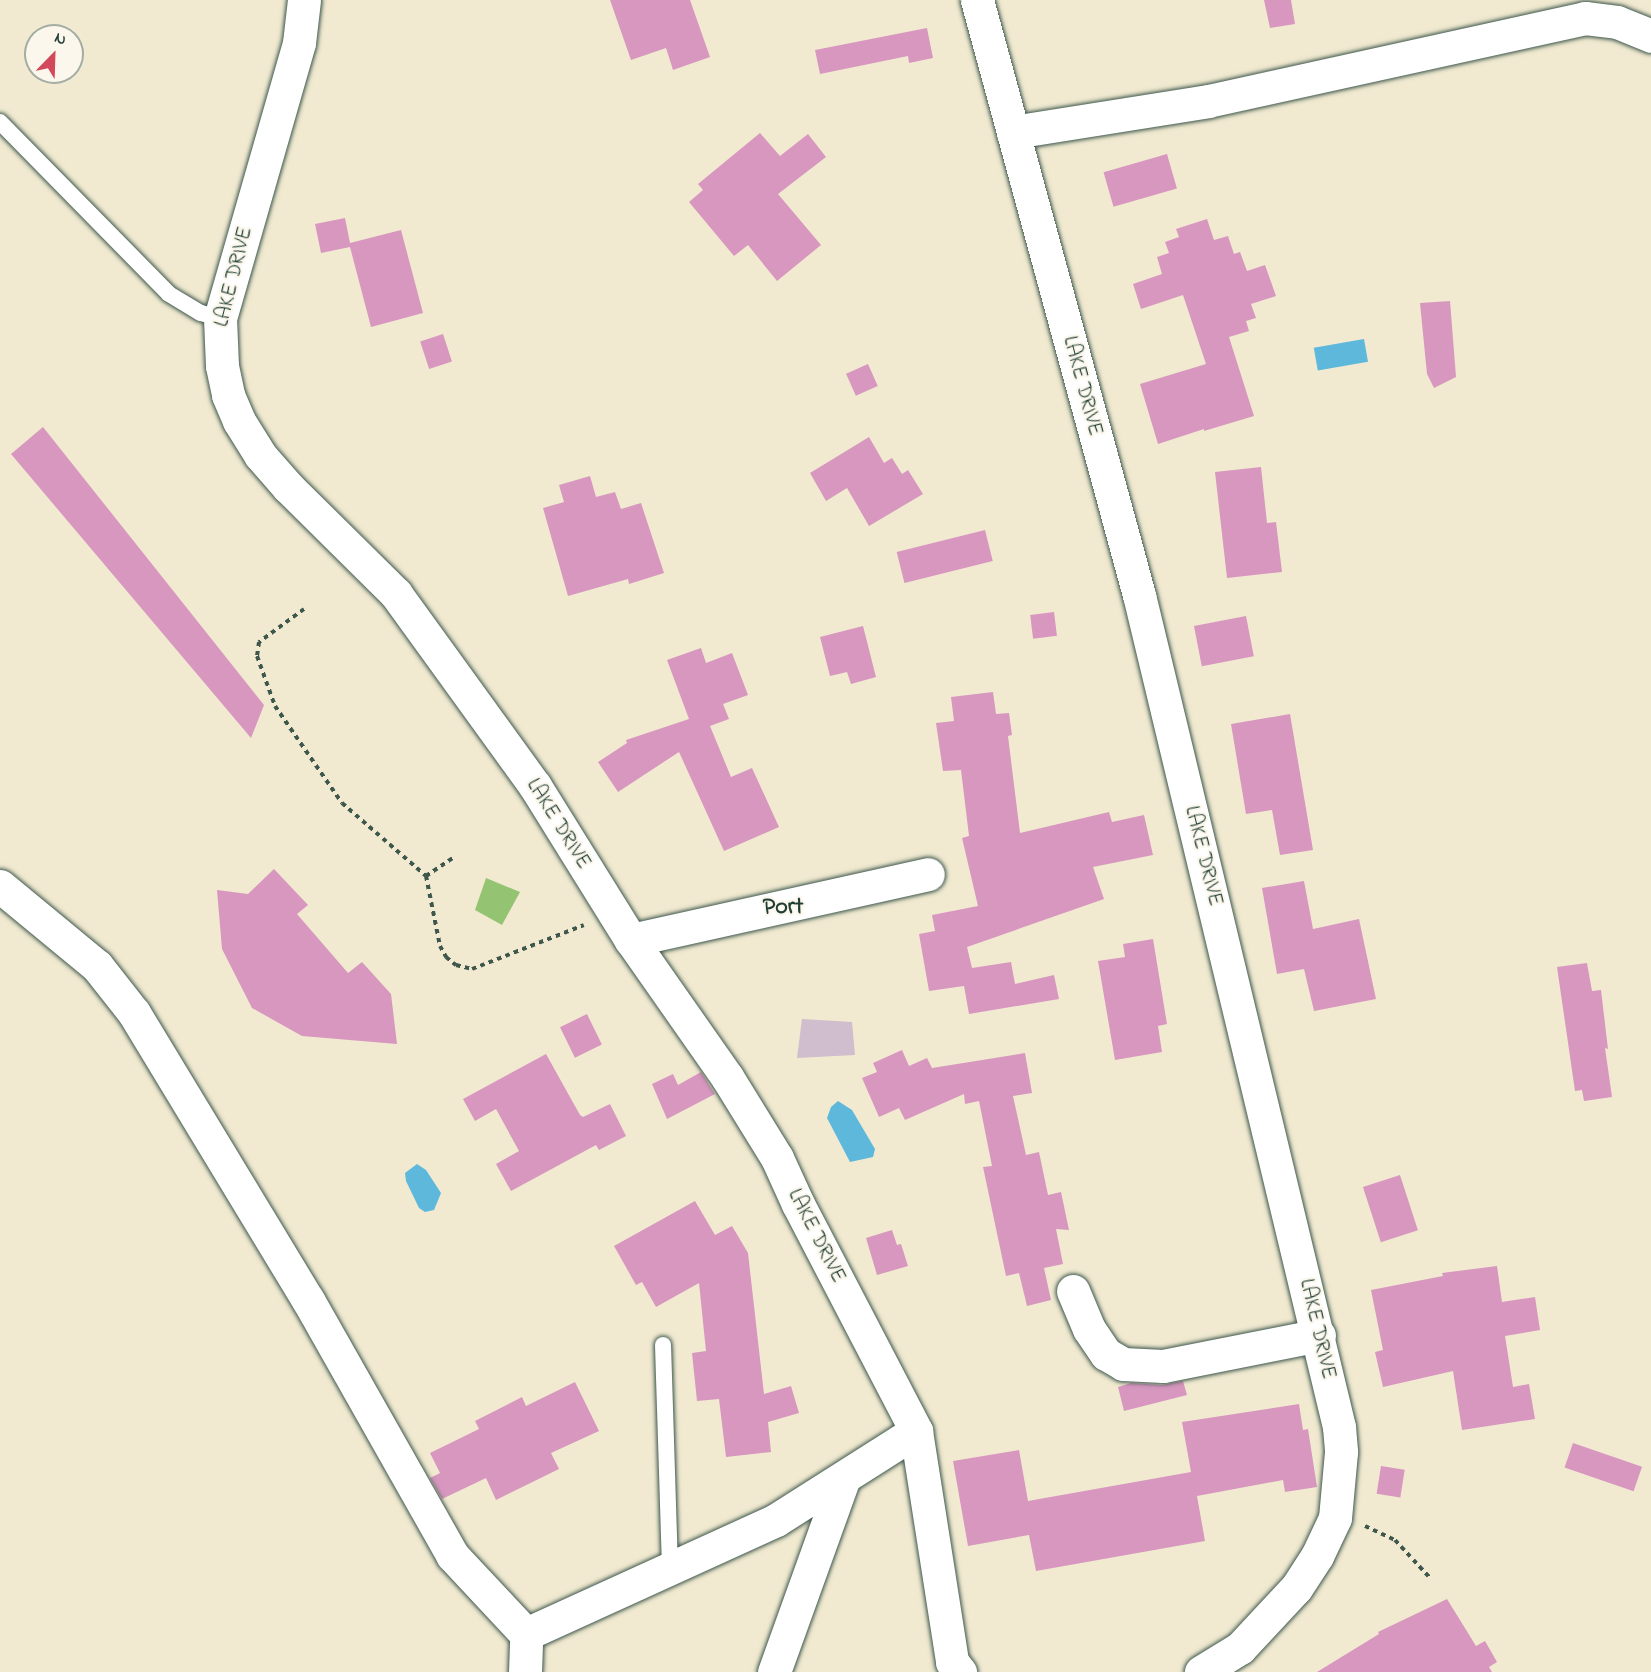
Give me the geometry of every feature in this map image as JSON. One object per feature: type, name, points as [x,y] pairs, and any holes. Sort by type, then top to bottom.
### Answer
[{"type":"street","name":"LAKE DRIVE","points":[[304,0],[299,43],[220,318],[222,366],[228,395],[239,421],[260,454],[288,487],[396,594],[535,786],[613,912],[727,1077],[777,1158],[798,1204],[916,1431],[952,1662],[960,1672]]},
{"type":"street","name":"LAKE DRIVE","points":[[977,0],[1139,595],[1319,1335],[1339,1427],[1341,1452],[1335,1518],[1317,1556],[1296,1588],[1240,1648],[1201,1672]]},
{"type":"street","points":[[1013,132],[1208,101],[1590,9],[1651,36]]},
{"type":"street","points":[[632,940],[928,874]]},
{"type":"street","points":[[0,886],[97,966],[134,1013],[308,1300],[452,1555],[526,1634],[525,1672]]},
{"type":"street","points":[[1073,1291],[1089,1329],[1106,1354],[1123,1364],[1163,1366],[1319,1335]]},
{"type":"street","points":[[526,1634],[776,1520],[916,1431]]},
{"type":"street","points":[[774,1672],[844,1478]]},
{"type":"lane","points":[[0,122],[169,294],[201,312],[220,318]]},
{"type":"lane","points":[[663,1345],[670,1568]]},
{"type":"path","points":[[304,609],[259,642],[257,656],[275,706],[342,803],[426,876],[440,946],[446,957],[464,969],[472,969],[613,912]]},
{"type":"path","points":[[426,876],[453,858]]},
{"type":"path","points":[[1335,1518],[1372,1528],[1395,1540],[1414,1557],[1431,1579]]},
{"type":"shaded area","points":[[802,1019],[852,1022],[855,1055],[797,1058]]},
{"type":"green space","points":[[486,878],[520,892],[502,925],[475,910]]},
{"type":"water","points":[[1364,339],[1368,362],[1318,371],[1314,348]]},
{"type":"water","points":[[838,1101],[852,1110],[875,1149],[873,1157],[850,1162],[827,1118],[831,1107]]},
{"type":"water","points":[[417,1164],[426,1170],[441,1193],[434,1210],[425,1212],[419,1208],[406,1181],[405,1173]]},
{"type":"building","points":[[610,0],[690,0],[710,57],[673,70],[666,48],[631,60]]},
{"type":"building","points":[[1264,0],[1291,0],[1295,24],[1270,28]]},
{"type":"building","points":[[927,28],[933,58],[909,63],[908,56],[820,74],[815,50]]},
{"type":"building","points":[[760,133],[780,156],[808,134],[826,157],[778,194],[821,245],[777,281],[748,245],[734,256],[689,202],[703,190],[698,184]]},
{"type":"building","points":[[1167,154],[1177,189],[1113,207],[1104,172]]},
{"type":"building","points":[[345,218],[350,243],[401,230],[423,313],[371,327],[350,247],[321,253],[315,224]]},
{"type":"building","points":[[1207,219],[1214,240],[1228,236],[1234,254],[1240,252],[1247,271],[1265,265],[1276,296],[1251,304],[1256,318],[1246,321],[1249,331],[1229,337],[1254,416],[1158,444],[1140,384],[1206,364],[1183,295],[1141,309],[1133,284],[1162,274],[1157,257],[1169,253],[1165,242],[1179,237],[1176,229]]},
{"type":"building","points":[[1450,301],[1456,377],[1434,388],[1427,374],[1420,303]]},
{"type":"building","points":[[443,334],[452,362],[429,369],[420,341]]},
{"type":"building","points":[[868,364],[878,386],[856,396],[846,374]]},
{"type":"building","points":[[43,427],[264,705],[251,738],[11,454]]},
{"type":"building","points":[[869,437],[884,463],[892,458],[902,474],[908,470],[923,494],[869,526],[847,488],[826,501],[810,473]]},
{"type":"building","points":[[1261,467],[1267,523],[1276,522],[1282,572],[1227,578],[1215,472]]},
{"type":"building","points":[[590,476],[596,497],[615,492],[621,509],[641,503],[664,573],[629,584],[628,579],[568,596],[543,508],[564,502],[559,485]]},
{"type":"building","points":[[985,530],[993,561],[904,583],[897,552]]},
{"type":"building","points":[[1054,612],[1057,636],[1033,639],[1030,615]]},
{"type":"building","points":[[1246,616],[1254,656],[1202,666],[1194,626]]},
{"type":"building","points":[[863,626],[876,677],[851,684],[847,672],[830,676],[820,637]]},
{"type":"building","points":[[701,648],[706,663],[732,653],[748,695],[723,704],[729,719],[710,726],[731,777],[752,768],[779,827],[724,851],[679,752],[618,792],[598,762],[627,743],[626,740],[689,719],[667,660]]},
{"type":"building","points":[[993,692],[996,714],[1009,713],[1012,735],[1008,736],[1020,833],[1109,812],[1112,822],[1144,815],[1153,855],[1093,867],[1104,899],[967,947],[972,968],[1011,962],[1015,984],[1054,975],[1059,999],[969,1014],[964,986],[929,991],[919,934],[935,931],[932,915],[978,906],[962,838],[969,836],[961,770],[943,771],[936,723],[954,721],[951,697]]},
{"type":"building","points":[[1290,714],[1313,850],[1280,855],[1272,810],[1246,814],[1231,724]]},
{"type":"building","points":[[274,869],[308,905],[297,914],[348,973],[362,962],[391,994],[397,1044],[302,1036],[252,1008],[222,949],[217,890],[248,894]]},
{"type":"building","points":[[1304,881],[1313,929],[1359,919],[1376,999],[1314,1011],[1304,969],[1277,974],[1262,888]]},
{"type":"building","points":[[1153,939],[1167,1024],[1158,1026],[1162,1052],[1115,1060],[1098,961],[1125,957],[1123,944]]},
{"type":"building","points":[[1587,963],[1592,991],[1601,990],[1608,1049],[1605,1048],[1612,1097],[1584,1101],[1582,1090],[1575,1091],[1557,967]]},
{"type":"building","points":[[587,1014],[602,1045],[575,1058],[560,1027]]},
{"type":"building","points":[[902,1050],[909,1066],[927,1058],[932,1068],[1025,1053],[1032,1093],[1013,1096],[1026,1155],[1039,1152],[1048,1195],[1061,1192],[1069,1230],[1056,1229],[1063,1264],[1044,1268],[1051,1300],[1027,1306],[1019,1273],[1006,1276],[983,1167],[992,1166],[979,1101],[965,1104],[964,1094],[905,1120],[899,1108],[879,1117],[862,1078],[877,1072],[873,1063]]},
{"type":"building","points":[[546,1054],[580,1115],[583,1117],[610,1104],[626,1136],[599,1150],[596,1145],[511,1191],[496,1164],[519,1151],[496,1109],[475,1121],[463,1099]]},
{"type":"building","points":[[701,1072],[715,1094],[667,1119],[652,1084],[673,1074],[678,1085]]},
{"type":"building","points":[[1400,1175],[1418,1230],[1381,1242],[1363,1187]]},
{"type":"building","points":[[695,1201],[715,1235],[732,1226],[748,1253],[764,1394],[791,1386],[799,1413],[768,1422],[771,1452],[726,1457],[719,1399],[697,1401],[692,1353],[706,1351],[699,1283],[656,1307],[642,1282],[636,1285],[614,1246]]},
{"type":"building","points":[[892,1230],[897,1245],[901,1244],[908,1266],[877,1275],[866,1238]]},
{"type":"building","points":[[1497,1266],[1502,1302],[1535,1297],[1540,1330],[1505,1336],[1513,1387],[1529,1384],[1535,1419],[1462,1430],[1453,1371],[1383,1387],[1375,1352],[1383,1350],[1371,1290],[1443,1276],[1442,1273]]},
{"type":"building","points":[[1183,1381],[1187,1395],[1124,1411],[1118,1387],[1131,1383],[1162,1385]]},
{"type":"building","points":[[575,1382],[599,1431],[551,1453],[559,1469],[496,1500],[486,1478],[442,1499],[430,1478],[440,1473],[430,1453],[479,1429],[475,1421],[522,1397],[526,1406]]},
{"type":"building","points":[[1299,1404],[1303,1430],[1308,1429],[1317,1487],[1285,1492],[1283,1480],[1197,1496],[1205,1541],[1036,1571],[1029,1535],[968,1546],[953,1461],[1019,1450],[1028,1501],[1191,1472],[1182,1422]]},
{"type":"building","points":[[1573,1443],[1642,1467],[1634,1491],[1565,1468]]},
{"type":"building","points":[[1381,1466],[1405,1470],[1400,1497],[1377,1494]]},
{"type":"building","points":[[1447,1599],[1476,1646],[1485,1641],[1497,1662],[1489,1667],[1492,1672],[1317,1672],[1379,1634],[1378,1632]]},
{"type":"district","name":"Port","points":[[783,908]]}]
